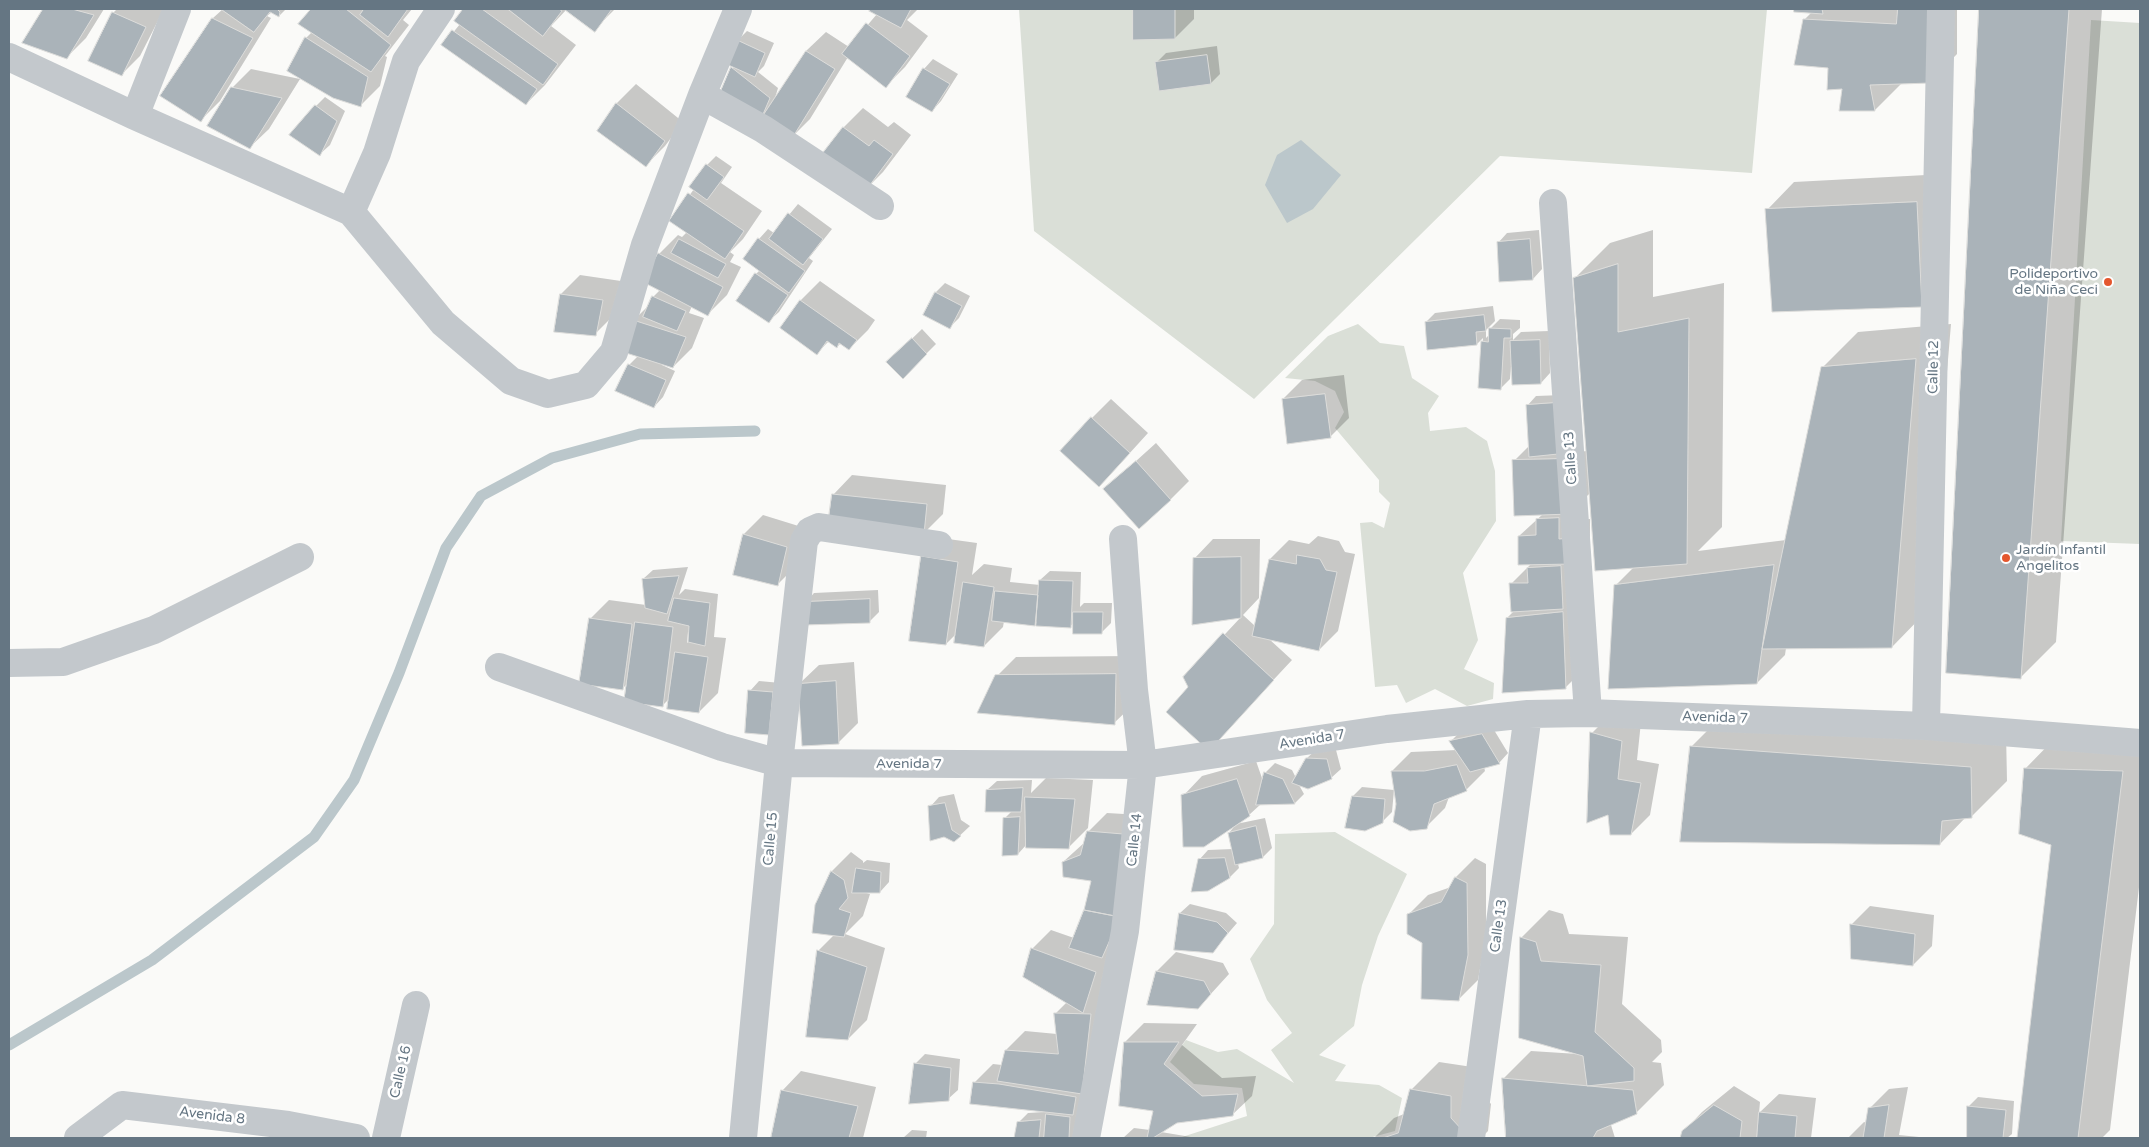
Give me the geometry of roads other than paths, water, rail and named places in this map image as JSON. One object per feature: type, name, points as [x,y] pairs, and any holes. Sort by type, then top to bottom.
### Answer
[{"type":"street","points":[[135,116],[177,9]]},
{"type":"street","points":[[351,212],[377,153],[406,60],[441,9]]},
{"type":"street","points":[[9,57],[135,116],[351,212],[443,323],[511,381],[548,394],[586,385],[614,352],[645,245],[702,95],[738,9]]},
{"type":"street","name":"Calle 12","points":[[1926,726],[1941,9]]},
{"type":"street","points":[[702,95],[763,129],[880,206]]},
{"type":"street","name":"Calle 13","points":[[1553,203],[1588,713]]},
{"type":"street","name":"Calle 15","points":[[743,1138],[778,763],[804,541],[810,532],[818,527],[939,545]]},
{"type":"street","name":"Calle 14","points":[[1086,1138],[1125,930],[1143,766],[1134,690],[1123,538]]},
{"type":"street","points":[[9,663],[63,662],[154,630],[300,557]]},
{"type":"street","name":"Avenida 7","points":[[499,666],[722,747],[778,763],[1143,766],[1387,729],[1528,714],[1588,713],[1926,726],[2140,743]]},
{"type":"street","name":"Calle 13","points":[[1471,1138],[1528,714]]},
{"type":"street","name":"Calle 16","points":[[386,1138],[416,1005]]},
{"type":"street","name":"Avenida 8","points":[[78,1138],[122,1105],[288,1125],[356,1138]]},
{"type":"waterway","points":[[9,1045],[152,960],[314,837],[354,780],[399,673],[446,548],[481,496],[552,458],[640,434],[755,431]]},
{"type":"place","name":"Polideportivo de Niña Ceci","points":[[2108,282]]},
{"type":"place","name":"Jardín Infantil Angelitos","points":[[2006,558]]}]
